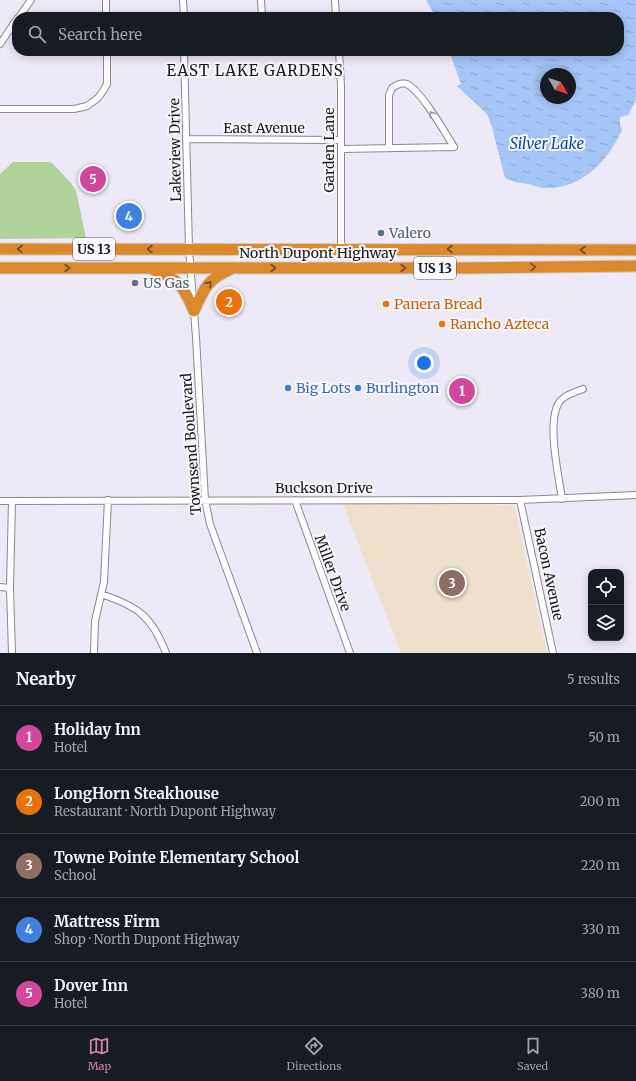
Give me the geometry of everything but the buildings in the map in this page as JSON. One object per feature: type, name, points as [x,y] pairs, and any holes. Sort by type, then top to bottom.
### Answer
[{"type":"highway","name":"North Dupont Highway","points":[[0,249],[636,250]]},
{"type":"highway","points":[[602,267],[606,258],[611,255],[636,255]]},
{"type":"highway","name":"North Dupont Highway","points":[[0,268],[475,268],[636,266]]},
{"type":"highway","points":[[146,268],[168,275],[180,284],[185,291],[194,311]]},
{"type":"highway","points":[[194,311],[202,293],[214,277],[234,268]]},
{"type":"street","points":[[22,12],[31,0]]},
{"type":"street","points":[[106,0],[106,12]]},
{"type":"street","points":[[183,0],[184,12]]},
{"type":"street","points":[[261,0],[262,12]]},
{"type":"street","points":[[335,0],[336,12]]},
{"type":"street","points":[[0,44],[12,27]]},
{"type":"street","points":[[0,109],[74,109],[87,106],[98,98],[104,91],[107,84],[107,56]]},
{"type":"street","name":"Lakeview Drive","points":[[184,56],[189,249]]},
{"type":"street","name":"Garden Lane","points":[[339,56],[341,86],[341,249]]},
{"type":"street","points":[[341,150],[454,146],[422,97],[407,84],[402,83],[392,88],[389,95],[389,148]]},
{"type":"street","name":"East Avenue","points":[[186,139],[341,140]]},
{"type":"street","name":"Townsend Boulevard","points":[[189,249],[205,500],[210,524],[257,653]]},
{"type":"street","points":[[562,499],[553,435],[554,417],[561,400],[572,392],[583,389]]},
{"type":"street","name":"Buckson Drive","points":[[0,501],[520,500],[636,495]]},
{"type":"street","points":[[94,653],[95,621],[104,582],[108,500]]},
{"type":"street","name":"Miller Drive","points":[[295,500],[350,653]]},
{"type":"street","name":"Bacon Avenue","points":[[520,500],[554,653]]},
{"type":"street","points":[[12,501],[10,588],[12,653]]},
{"type":"street","points":[[0,587],[10,588]]},
{"type":"street","points":[[101,594],[122,602],[145,616],[156,630],[166,653]]},
{"type":"shaded area","points":[[343,504],[514,505],[547,653],[401,653]]},
{"type":"green space","points":[[13,162],[50,162],[53,164],[71,183],[76,191],[86,238],[0,239],[0,174]]},
{"type":"water","name":"Silver Lake","points":[[426,0],[636,0],[636,100],[628,115],[620,117],[622,130],[609,152],[601,163],[581,179],[570,184],[557,187],[541,188],[505,178],[492,127],[487,114],[457,86],[461,84],[451,56],[624,56],[624,12],[433,12]]},
{"type":"place","name":"Dover Inn","points":[[93,179]]},
{"type":"place","name":"Mattress Firm","points":[[129,216]]},
{"type":"place","name":"Valero","points":[[381,233]]},
{"type":"place","name":"US Gas","points":[[135,283]]},
{"type":"place","name":"LongHorn Steakhouse","points":[[229,302]]},
{"type":"place","name":"Panera Bread","points":[[386,304]]},
{"type":"place","name":"Rancho Azteca","points":[[442,324]]},
{"type":"place","name":"Big Lots","points":[[288,388]]},
{"type":"place","name":"Burlington","points":[[358,388]]},
{"type":"place","name":"Holiday Inn","points":[[462,391]]},
{"type":"place","name":"Towne Pointe Elementary School","points":[[452,583]]},
{"type":"district","name":"EAST LAKE GARDENS","points":[[255,70]]}]
